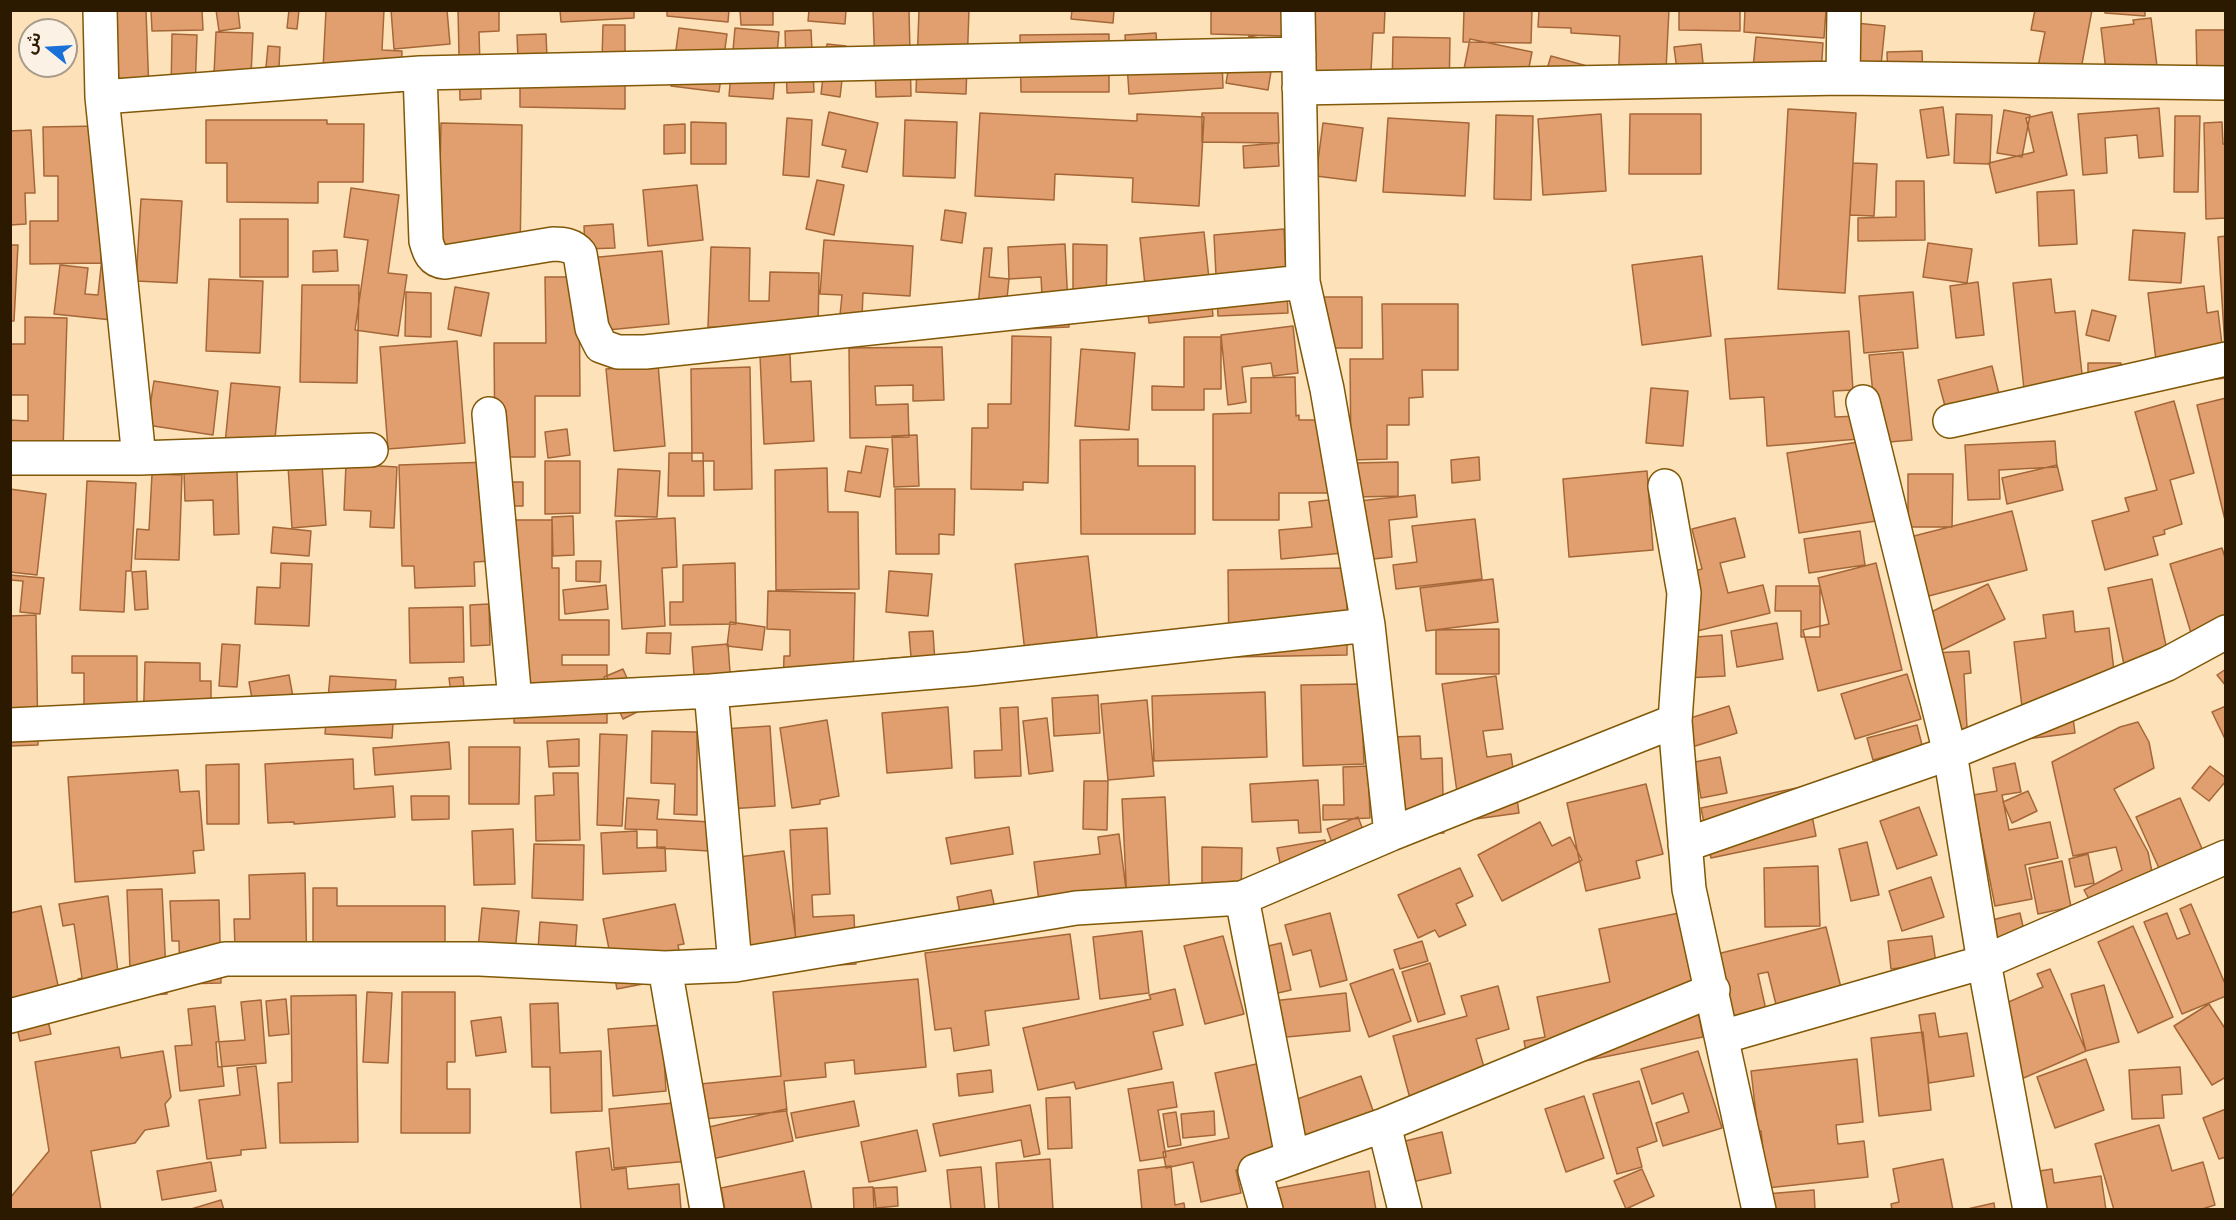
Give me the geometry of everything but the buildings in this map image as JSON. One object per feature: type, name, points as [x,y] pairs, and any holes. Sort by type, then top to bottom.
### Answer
[{"type":"street","points":[[100,10],[102,97],[139,458]]},
{"type":"street","points":[[1298,10],[1303,282],[1328,389],[1368,625],[1391,834]]},
{"type":"street","points":[[1844,10],[1844,78]]},
{"type":"street","points":[[102,97],[420,73],[1299,54]]},
{"type":"street","points":[[420,73],[426,241],[429,253],[439,261],[445,262],[553,244],[562,244],[576,249],[580,254],[592,328],[601,346],[618,352],[657,351],[1303,282]]},
{"type":"street","points":[[1299,88],[1844,78],[2226,83]]},
{"type":"street","points":[[1950,421],[2226,359]]},
{"type":"street","points":[[1863,402],[1950,753],[1984,962],[2030,1209]]},
{"type":"street","points":[[489,414],[515,701]]},
{"type":"street","points":[[10,458],[139,458],[371,450]]},
{"type":"street","points":[[1665,486],[1684,593],[1675,721],[1689,889],[1713,990],[1759,1209]]},
{"type":"street","points":[[10,725],[711,691],[970,669],[1368,625]]},
{"type":"street","points":[[1685,845],[1950,753],[2167,664],[2226,632]]},
{"type":"street","points":[[711,691],[735,965]]},
{"type":"street","points":[[10,1016],[225,960],[480,960],[664,968],[735,965],[1076,908],[1242,898],[1391,834],[1675,721]]},
{"type":"street","points":[[1722,1037],[1984,962],[2226,857]]},
{"type":"street","points":[[1242,898],[1292,1157]]},
{"type":"street","points":[[664,968],[707,1209]]},
{"type":"street","points":[[1266,1209],[1255,1171],[1384,1125],[1713,990]]},
{"type":"street","points":[[1384,1125],[1405,1209]]}]
